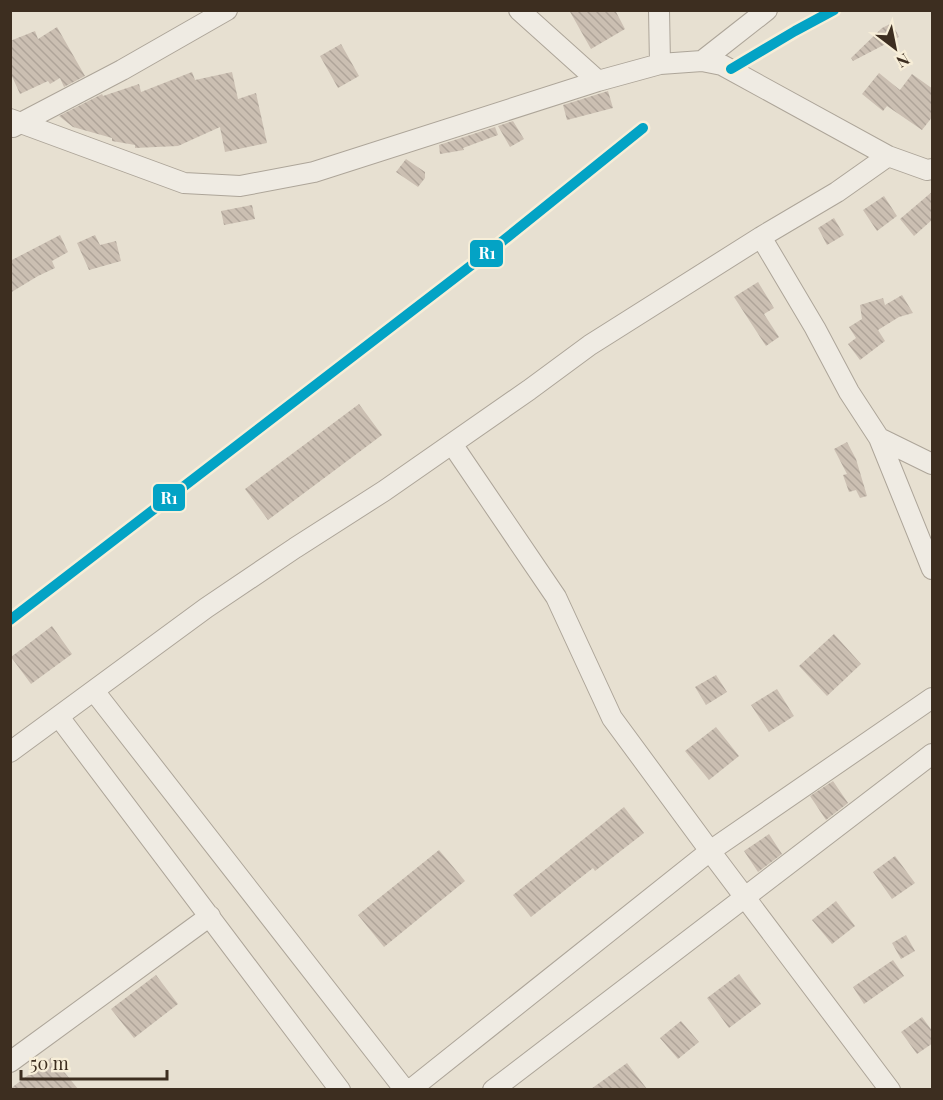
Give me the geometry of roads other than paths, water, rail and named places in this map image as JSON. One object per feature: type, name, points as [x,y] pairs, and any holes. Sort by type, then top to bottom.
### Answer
[{"type":"street","points":[[13,124],[122,70],[227,10]]},
{"type":"street","points":[[519,10],[598,81]]},
{"type":"street","points":[[659,10],[660,64]]},
{"type":"street","points":[[702,61],[767,10]]},
{"type":"street","points":[[13,124],[184,183],[240,186],[314,172],[598,81],[660,64],[702,61],[722,65],[888,156],[931,171]]},
{"type":"street","points":[[10,752],[206,608],[384,491],[590,345],[837,192],[888,156]]},
{"type":"street","points":[[761,237],[815,328],[849,392],[879,438],[933,569]]},
{"type":"street","points":[[879,438],[933,464]]},
{"type":"street","points":[[452,444],[556,597],[612,718],[890,1089]]},
{"type":"street","points":[[94,691],[407,1089],[710,851],[933,698]]},
{"type":"street","points":[[59,717],[340,1089]]},
{"type":"street","points":[[493,1089],[933,754]]},
{"type":"street","points":[[10,1062],[210,916]]}]
